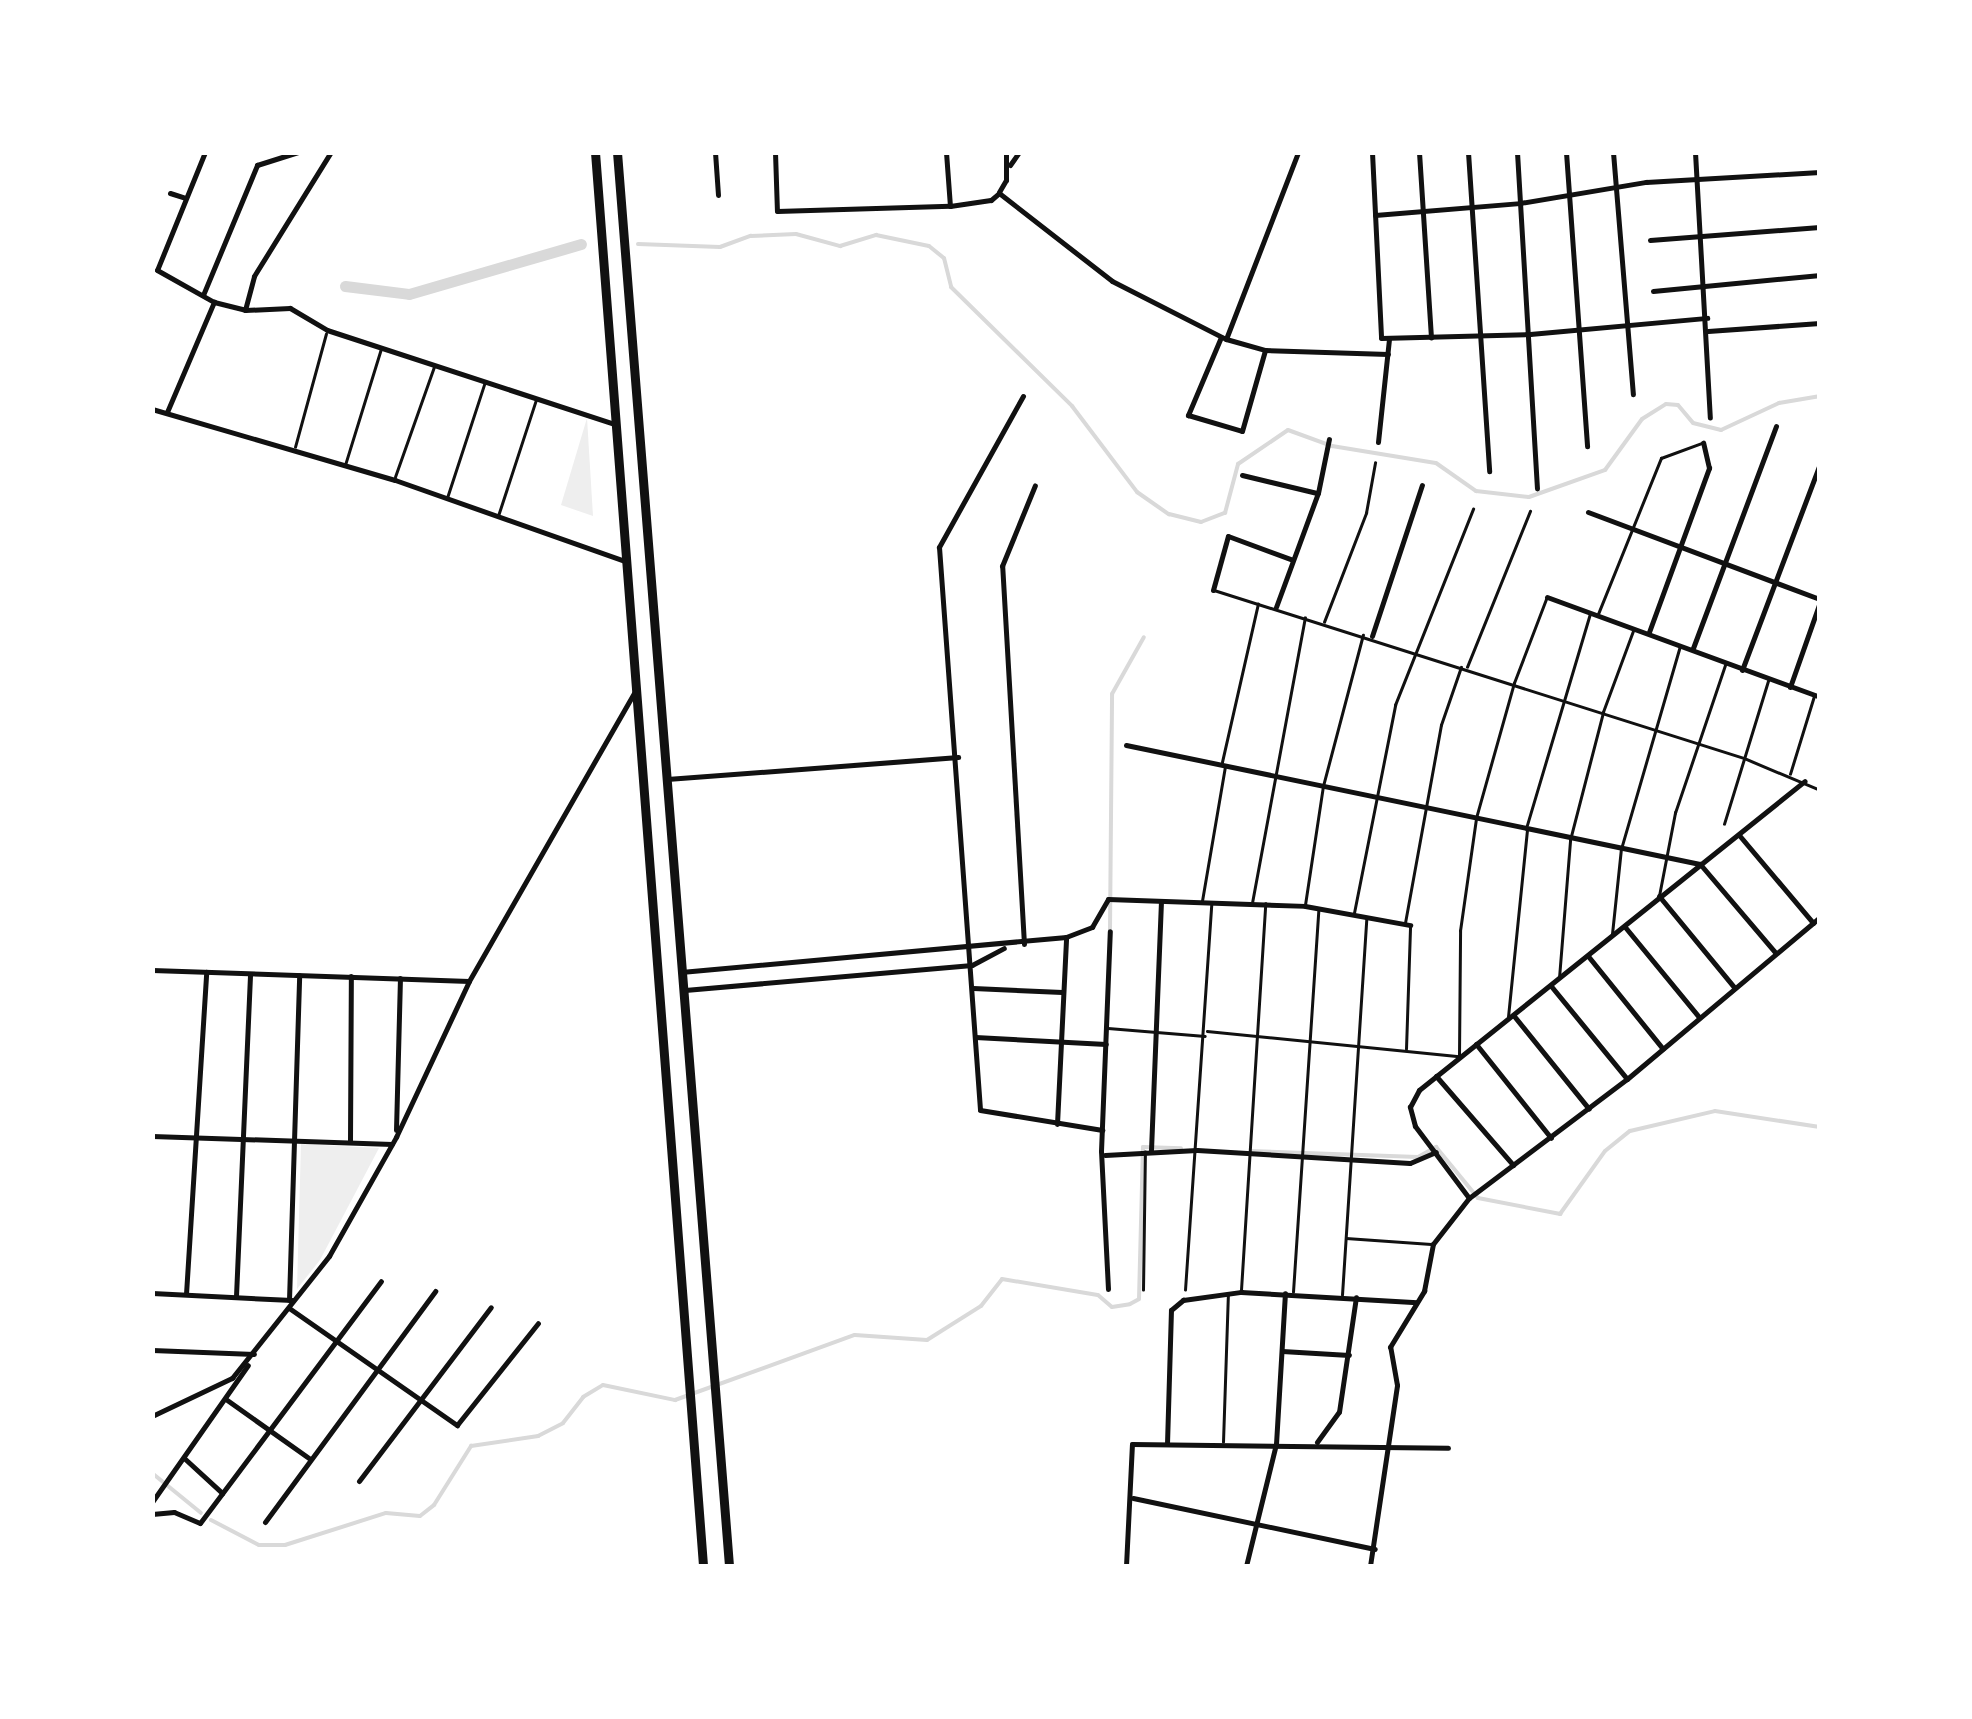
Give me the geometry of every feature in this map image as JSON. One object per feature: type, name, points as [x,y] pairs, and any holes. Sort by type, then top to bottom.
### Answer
[{"type":"main road","points":[[595,152],[703,1566]]},
{"type":"main road","points":[[617,152],[729,1566]]},
{"type":"street","points":[[205,152],[157,270],[214,302],[245,310],[290,308],[327,330],[617,425]]},
{"type":"street","points":[[203,295],[257,165],[298,152]]},
{"type":"street","points":[[245,310],[254,276],[330,152]]},
{"type":"street","points":[[716,152],[718,194]]},
{"type":"street","points":[[775,152],[777,212],[980,203],[999,192],[1018,152]]},
{"type":"street","points":[[946,152],[950,206]]},
{"type":"street","points":[[1006,152],[1008,167]]},
{"type":"street","points":[[1264,350],[1242,432],[1188,415],[1298,152]]},
{"type":"street","points":[[1372,152],[1381,338],[1530,334],[1707,318]]},
{"type":"street","points":[[1419,152],[1431,338]]},
{"type":"street","points":[[1468,152],[1490,471]]},
{"type":"street","points":[[1516,152],[1537,488]]},
{"type":"street","points":[[1566,152],[1587,446]]},
{"type":"street","points":[[1613,152],[1633,394]]},
{"type":"street","points":[[1695,152],[1706,286],[1710,418]]},
{"type":"street","points":[[1374,215],[1520,203],[1615,186],[1820,172]]},
{"type":"street","points":[[999,192],[1112,282],[1223,338],[1264,350],[1388,354]]},
{"type":"street","points":[[170,193],[185,198]]},
{"type":"street","points":[[1650,240],[1820,227]]},
{"type":"street","points":[[1654,291],[1820,275]]},
{"type":"street","points":[[167,412],[214,302]]},
{"type":"street","points":[[1708,331],[1820,323]]},
{"type":"street","points":[[1378,442],[1389,339]]},
{"type":"street","points":[[1023,396],[939,547],[958,756],[980,1110],[1102,1130]]},
{"type":"street","points":[[152,409],[394,480],[627,562]]},
{"type":"street","points":[[1693,649],[1729,564],[1776,426]]},
{"type":"street","points":[[1276,606],[1318,493],[1329,439]]},
{"type":"street","points":[[1648,632],[1709,468],[1703,443]]},
{"type":"street","points":[[1742,670],[1820,464]]},
{"type":"street","points":[[1242,475],[1318,493]]},
{"type":"street","points":[[1024,944],[1002,566],[1035,485]]},
{"type":"street","points":[[1372,636],[1422,485]]},
{"type":"street","points":[[1588,512],[1820,601],[1790,688]]},
{"type":"street","points":[[1212,590],[1228,536],[1293,560]]},
{"type":"street","points":[[1546,597],[1817,696]]},
{"type":"street","points":[[381,1281],[200,1523],[152,1502],[227,1400],[254,1354],[329,1256],[394,1140],[469,982],[636,690]]},
{"type":"street","points":[[1126,744],[1570,840],[1700,864],[1775,952]]},
{"type":"street","points":[[664,780],[958,756]]},
{"type":"street","points":[[1469,1198],[1416,1126],[1410,1107],[1436,1076],[1460,1056],[1804,781]]},
{"type":"street","points":[[1738,835],[1812,923]]},
{"type":"street","points":[[1660,896],[1734,988]]},
{"type":"street","points":[[681,972],[1006,946],[1066,937],[1092,927],[1112,899],[1305,906],[1407,925]]},
{"type":"street","points":[[1148,1150],[1161,901]]},
{"type":"street","points":[[1370,1566],[1376,1549],[1397,1384],[1390,1347],[1417,1302],[1433,1244],[1469,1198],[1589,1109],[1820,918]]},
{"type":"street","points":[[1624,926],[1699,1017]]},
{"type":"street","points":[[1108,1289],[1102,1130],[1110,931]]},
{"type":"street","points":[[1057,1124],[1066,937]]},
{"type":"street","points":[[682,990],[972,965],[1006,946]]},
{"type":"street","points":[[1588,956],[1663,1049]]},
{"type":"street","points":[[755,966],[756,984]]},
{"type":"street","points":[[152,970],[469,982]]},
{"type":"street","points":[[186,1294],[206,972]]},
{"type":"street","points":[[236,1296],[250,974]]},
{"type":"street","points":[[291,1303],[298,1141],[299,975]]},
{"type":"street","points":[[350,1142],[351,976]]},
{"type":"street","points":[[394,1140],[400,978]]},
{"type":"street","points":[[1550,986],[1626,1079]]},
{"type":"street","points":[[973,988],[1062,992]]},
{"type":"street","points":[[1511,1018],[1589,1109]]},
{"type":"street","points":[[975,1037],[1106,1044]]},
{"type":"street","points":[[1476,1044],[1551,1138]]},
{"type":"street","points":[[1436,1076],[1513,1165]]},
{"type":"street","points":[[152,1136],[394,1140]]},
{"type":"street","points":[[1105,1155],[1197,1150],[1419,1162],[1436,1152]]},
{"type":"street","points":[[265,1522],[435,1291]]},
{"type":"street","points":[[1167,1444],[1171,1310],[1183,1300],[1241,1292],[1417,1302]]},
{"type":"street","points":[[152,1293],[236,1296],[291,1303],[336,1341],[458,1425],[538,1323]]},
{"type":"street","points":[[1246,1566],[1276,1444],[1289,1294]]},
{"type":"street","points":[[1315,1444],[1339,1412],[1356,1298]]},
{"type":"street","points":[[359,1481],[491,1306]]},
{"type":"street","points":[[152,1350],[254,1354]]},
{"type":"street","points":[[1282,1352],[1350,1356]]},
{"type":"street","points":[[152,1416],[232,1378],[254,1354]]},
{"type":"street","points":[[227,1400],[310,1460]]},
{"type":"street","points":[[1126,1566],[1133,1498],[1132,1444],[1387,1444],[1448,1448]]},
{"type":"street","points":[[184,1458],[223,1494]]},
{"type":"street","points":[[1133,1498],[1376,1549]]},
{"type":"street","points":[[152,1514],[166,1511]]},
{"type":"lane","points":[[294,448],[327,330]]},
{"type":"lane","points":[[345,466],[381,348]]},
{"type":"lane","points":[[394,480],[435,366]]},
{"type":"lane","points":[[446,499],[485,382]]},
{"type":"lane","points":[[498,518],[536,399]]},
{"type":"lane","points":[[1511,1018],[1527,830],[1561,700],[1594,612],[1661,458],[1703,443]]},
{"type":"lane","points":[[1324,622],[1366,513],[1376,462]]},
{"type":"lane","points":[[1354,914],[1373,795],[1416,651],[1473,509]]},
{"type":"lane","points":[[1406,1050],[1407,925],[1424,806],[1464,668],[1530,511]]},
{"type":"lane","points":[[1212,590],[1363,633],[1744,758],[1790,774],[1820,790]]},
{"type":"lane","points":[[1106,1028],[1308,1040],[1460,1056],[1460,931],[1476,818],[1514,683],[1546,597]]},
{"type":"lane","points":[[1202,903],[1224,764],[1259,602]]},
{"type":"lane","points":[[1252,903],[1271,774],[1306,616]]},
{"type":"lane","points":[[1558,979],[1570,840],[1603,712],[1634,628]]},
{"type":"lane","points":[[1305,906],[1323,786],[1363,633]]},
{"type":"lane","points":[[1611,936],[1621,849],[1652,729],[1680,645]]},
{"type":"lane","points":[[1660,896],[1665,858],[1726,663]]},
{"type":"lane","points":[[1724,824],[1768,680]]},
{"type":"lane","points":[[1790,774],[1817,696]]},
{"type":"lane","points":[[1185,1290],[1206,1034],[1212,904]]},
{"type":"lane","points":[[1241,1292],[1266,904]]},
{"type":"lane","points":[[1289,1294],[1318,908]]},
{"type":"lane","points":[[1342,1297],[1366,916]]},
{"type":"lane","points":[[1143,1290],[1148,1150]]},
{"type":"lane","points":[[1346,1238],[1433,1244]]},
{"type":"lane","points":[[1223,1444],[1228,1293]]},
{"type":"shaded area","points":[[587,418],[593,516],[561,505]]},
{"type":"shaded area","points":[[301,1144],[379,1148],[320,1260],[297,1289]]},
{"type":"waterway","points":[[638,244],[720,247],[751,236],[796,234],[840,246],[876,235],[929,246],[944,258],[951,287],[1072,406],[1137,492],[1169,514],[1201,522],[1225,513],[1238,464],[1288,430],[1332,446],[1436,463],[1476,491],[1529,497],[1605,470],[1642,419],[1666,404],[1678,405],[1693,423],[1721,430],[1779,403],[1820,396]]},
{"type":"waterway","points":[[345,286],[409,294],[581,244]]},
{"type":"waterway","points":[[1110,931],[1112,694],[1144,637]]},
{"type":"waterway","points":[[1251,1151],[1418,1157],[1436,1147],[1478,1198],[1560,1214],[1605,1151],[1630,1131],[1715,1111],[1820,1127]]},
{"type":"waterway","points":[[211,1520],[259,1545],[285,1545],[386,1513],[420,1516],[434,1505],[471,1446],[538,1436],[563,1423],[583,1397],[603,1385],[675,1400],[855,1335],[927,1340],[981,1306],[1002,1279],[1098,1295],[1112,1307],[1130,1304],[1139,1299],[1143,1147],[1181,1148]]},
{"type":"waterway","points":[[152,1473],[201,1513]]}]
